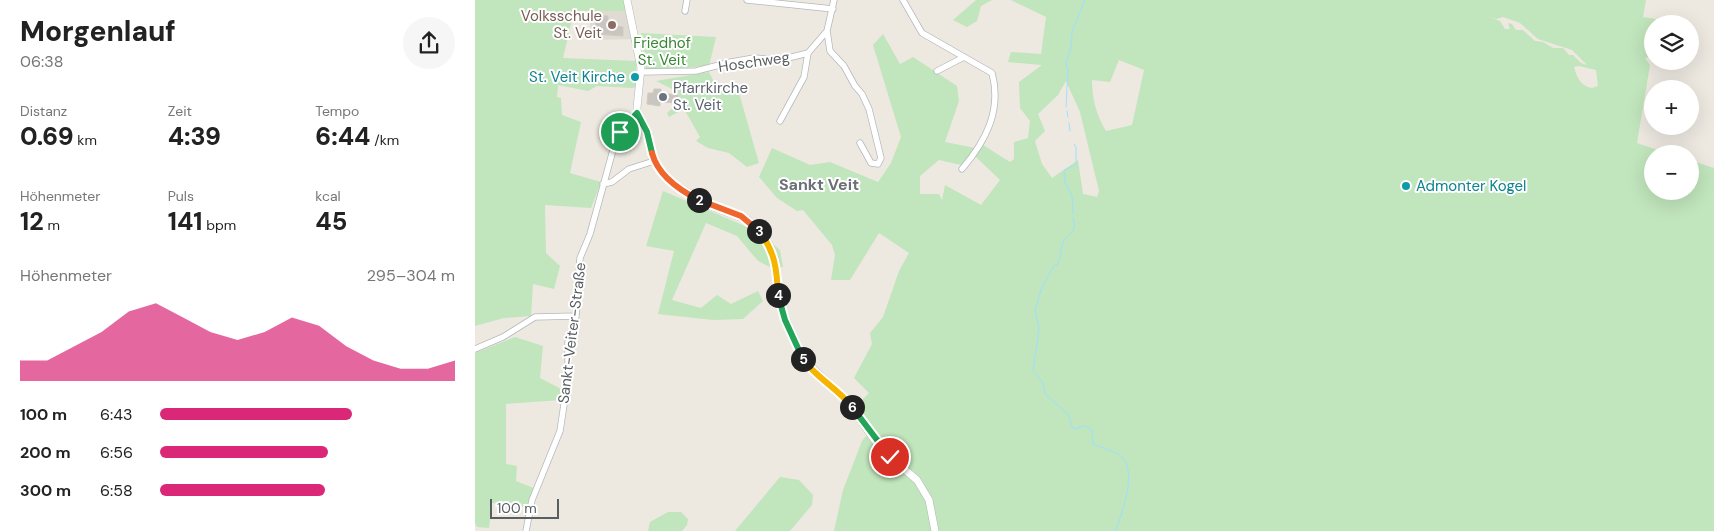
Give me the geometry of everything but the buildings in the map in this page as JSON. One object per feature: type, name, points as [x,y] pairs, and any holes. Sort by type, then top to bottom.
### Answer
[{"type":"street","points":[[627,0],[637,39],[641,72],[637,111],[647,132],[654,161],[669,181],[682,190],[708,205],[749,220],[763,235],[775,259],[778,295],[784,315],[804,360],[848,402],[878,445],[917,480],[929,500],[935,531]]},
{"type":"street","points":[[685,11],[687,0]]},
{"type":"street","points":[[747,0],[833,9]]},
{"type":"street","name":"Hoschweg","points":[[780,121],[804,77],[808,53],[827,31],[835,0]]},
{"type":"street","points":[[903,0],[922,33],[989,69],[992,73],[994,86],[993,116],[990,128],[962,169]]},
{"type":"street","points":[[827,31],[830,51],[844,66],[855,86],[863,94],[869,108],[881,158],[878,164],[871,163],[860,143]]},
{"type":"street","name":"Hoschweg","points":[[641,72],[695,71],[754,58],[780,60],[808,53]]},
{"type":"street","points":[[937,71],[964,57]]},
{"type":"street","name":"Sankt-Veiter-Straße","points":[[526,531],[532,500],[560,431],[568,378],[568,342],[575,316],[578,268],[616,139],[637,111]]},
{"type":"street","points":[[603,184],[613,182],[629,169],[654,161]]},
{"type":"street","points":[[475,349],[503,337],[535,316],[575,316]]},
{"type":"shaded area","name":"Volksschule St. Veit","points":[[623,0],[637,39],[590,40],[590,11],[574,11]]},
{"type":"green space","points":[[475,0],[623,0],[627,11],[574,11],[563,58],[636,61],[636,87],[597,86],[588,91],[558,85],[557,97],[561,98],[562,115],[581,122],[570,173],[601,182],[591,208],[545,205],[546,253],[560,266],[554,289],[533,284],[531,316],[504,318],[475,326]]},
{"type":"green space","points":[[976,0],[992,0],[981,6],[977,21],[967,27],[953,20]]},
{"type":"green space","points":[[1011,0],[1646,0],[1643,17],[1644,70],[1649,70],[1648,80],[1644,80],[1644,101],[1637,143],[1644,145],[1644,200],[1699,200],[1699,163],[1714,168],[1714,531],[834,531],[843,490],[862,441],[867,435],[847,408],[859,403],[869,393],[854,378],[872,344],[870,333],[883,317],[899,271],[909,253],[879,233],[850,280],[831,280],[835,255],[832,245],[803,210],[797,211],[777,198],[759,177],[772,148],[810,165],[830,162],[878,182],[891,163],[901,137],[873,45],[883,34],[900,64],[913,57],[957,86],[959,101],[945,142],[975,148],[967,161],[961,165],[939,160],[920,176],[920,194],[939,194],[942,200],[945,185],[981,205],[1000,180],[975,156],[983,145],[1010,162],[1014,159],[1014,142],[1028,138],[1030,121],[1020,108],[1019,82],[1042,65],[1008,62],[1011,52],[1041,54],[1046,17]],"holes":[[[1486,16],[1496,19],[1503,17],[1520,23],[1538,39],[1572,50],[1587,65],[1581,63],[1573,55],[1569,55],[1563,48],[1553,48],[1543,42],[1535,41],[1523,30],[1516,30],[1512,24],[1508,23],[1510,29],[1505,29],[1500,21]],[[1119,60],[1144,70],[1132,125],[1106,131],[1095,106],[1092,80],[1110,82]],[[1579,66],[1596,70],[1598,86],[1592,88],[1582,83],[1574,67]],[[1066,81],[1080,112],[1099,191],[1097,197],[1083,194],[1078,160],[1052,178],[1042,164],[1035,141],[1045,131],[1038,114],[1058,95]]]},
{"type":"green space","name":"Friedhof St. Veit","points":[[641,33],[716,37],[709,66],[646,70]]},
{"type":"green space","name":"Friedhof St. Veit","points":[[709,72],[718,90],[737,86],[759,163],[747,167],[729,153],[708,148],[696,141],[700,137],[684,109],[669,117],[667,113],[679,103],[678,92],[656,81]]},
{"type":"green space","points":[[663,191],[759,232],[780,250],[783,267],[774,269],[758,261],[737,236],[706,223],[672,300],[701,308],[717,295],[731,304],[758,291],[763,301],[743,319],[713,320],[658,314],[674,251],[646,246]]},
{"type":"green space","points":[[515,337],[543,346],[540,378],[563,390],[561,400],[506,404],[506,464],[517,466],[516,481],[536,489],[530,508],[492,503],[489,528],[477,527],[475,523],[475,353]]},
{"type":"green space","points":[[780,477],[799,480],[813,495],[812,505],[790,531],[735,531]]},
{"type":"green space","points":[[668,512],[681,512],[688,519],[687,525],[682,531],[648,531],[650,522]]},
{"type":"waterway","points":[[1066,107],[1068,70],[1066,63],[1071,48],[1072,32],[1085,0]]},
{"type":"waterway","points":[[1067,111],[1068,117]]},
{"type":"waterway","points":[[1069,123],[1070,131]]},
{"type":"waterway","points":[[1073,214],[1072,196],[1065,183],[1064,170],[1076,165],[1076,147],[1074,144]]},
{"type":"waterway","points":[[1073,218],[1073,231],[1064,241],[1058,264],[1053,267],[1042,287],[1035,310],[1039,329],[1033,371],[1043,383],[1045,394],[1068,414],[1073,429],[1085,426],[1092,430],[1093,444],[1118,454],[1124,460],[1128,468],[1129,479],[1125,503],[1115,531]]},
{"type":"place","name":"Volksschule St. Veit","points":[[612,25]]},
{"type":"place","name":"St. Veit Kirche","points":[[635,77]]},
{"type":"place","name":"Pfarrkirche St. Veit","points":[[663,97]]},
{"type":"place","name":"Admonter Kogel","points":[[1406,186]]},
{"type":"district","name":"Sankt Veit","points":[[819,184]]},
{"type":"route","points":[[620,132],[637,113],[647,132],[654,161],[669,181],[696,199],[741,216],[757,227],[769,244],[775,259],[778,295],[785,320],[804,360],[817,374],[841,394],[878,445],[890,457]]}]
